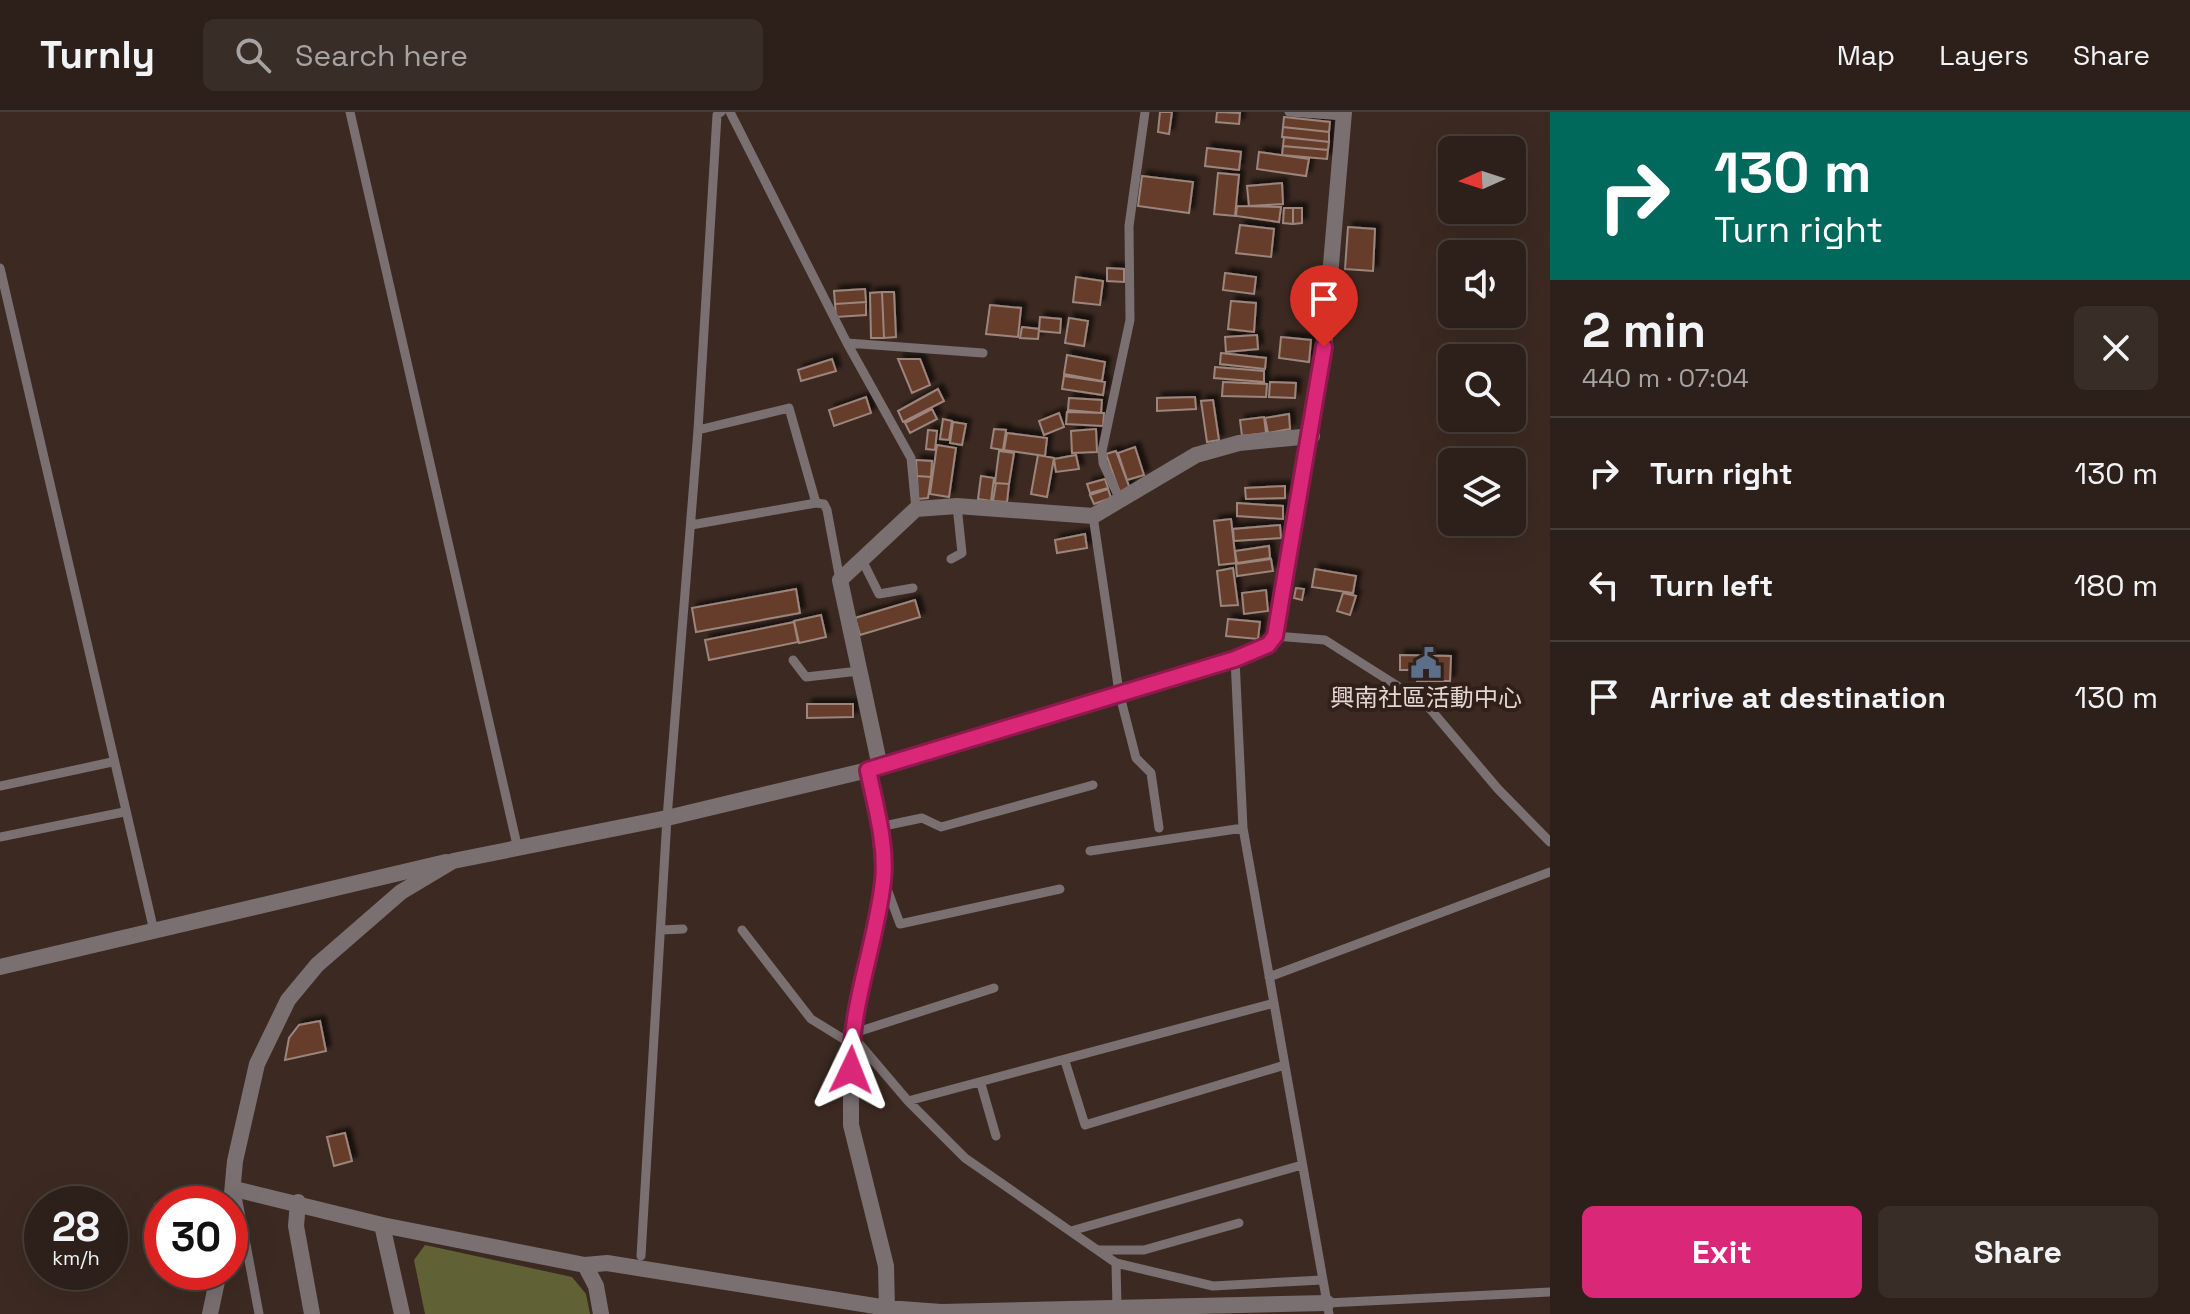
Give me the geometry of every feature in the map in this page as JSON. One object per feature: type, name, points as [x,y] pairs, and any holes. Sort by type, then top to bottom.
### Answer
[{"type":"street","points":[[0,967],[517,845],[667,818],[874,768],[1235,659],[1268,645],[1275,636],[1312,436],[1333,264],[1343,114]]},
{"type":"street","points":[[887,1308],[886,1266],[851,1125],[851,1039],[884,879],[874,768],[859,671],[840,580],[916,509],[957,506],[1093,516],[1196,455],[1239,443],[1312,436]]},
{"type":"street","points":[[235,1186],[235,1161],[257,1064],[288,1000],[317,965],[401,892],[453,861]]},
{"type":"street","points":[[248,1192],[382,1225],[585,1265],[607,1263],[887,1308],[941,1312],[1117,1308],[1328,1309]]},
{"type":"street","points":[[298,1202],[296,1226],[312,1314]]},
{"type":"street","points":[[382,1225],[402,1314]]},
{"type":"street","points":[[585,1265],[596,1286],[601,1314]]},
{"type":"street","points":[[210,1314],[215,1290]]},
{"type":"lane","points":[[350,112],[517,845]]},
{"type":"lane","points":[[641,1256],[667,818],[698,430],[717,115],[721,112]]},
{"type":"lane","points":[[730,112],[847,343],[911,458],[916,509]]},
{"type":"lane","points":[[1121,502],[1103,463],[1102,451],[1130,320],[1129,226],[1145,112]]},
{"type":"lane","points":[[1289,112],[1343,114]]},
{"type":"lane","points":[[0,268],[112,762],[154,931]]},
{"type":"lane","points":[[847,343],[983,353]]},
{"type":"lane","points":[[698,430],[789,408],[816,503]]},
{"type":"lane","points":[[691,525],[824,504],[840,580]]},
{"type":"lane","points":[[951,559],[962,553],[957,506]]},
{"type":"lane","points":[[1093,516],[1119,692],[1136,758],[1151,773],[1159,828]]},
{"type":"lane","points":[[862,560],[879,594],[913,588]]},
{"type":"lane","points":[[1275,636],[1325,640],[1426,704],[1498,789],[1550,842]]},
{"type":"lane","points":[[1235,659],[1243,828],[1328,1309],[1550,1292]]},
{"type":"lane","points":[[793,660],[806,677],[859,671]]},
{"type":"lane","points":[[0,786],[112,762]]},
{"type":"lane","points":[[879,827],[922,818],[941,827],[1093,785]]},
{"type":"lane","points":[[0,837],[124,812]]},
{"type":"lane","points":[[1090,851],[1243,828]]},
{"type":"lane","points":[[1269,977],[1550,872]]},
{"type":"lane","points":[[884,879],[900,924],[1060,889]]},
{"type":"lane","points":[[662,930],[683,929]]},
{"type":"lane","points":[[742,930],[811,1019],[851,1039],[965,1158],[1116,1263],[1213,1286],[1322,1280]]},
{"type":"lane","points":[[851,1039],[994,988]]},
{"type":"lane","points":[[908,1101],[981,1084],[1274,1003]]},
{"type":"lane","points":[[1065,1061],[1085,1125],[1285,1065]]},
{"type":"lane","points":[[981,1084],[996,1136]]},
{"type":"lane","points":[[1071,1231],[1302,1165]]},
{"type":"lane","points":[[1099,1250],[1144,1250],[1239,1223]]},
{"type":"lane","points":[[248,1257],[259,1314]]},
{"type":"lane","points":[[1116,1263],[1117,1308]]},
{"type":"green space","points":[[425,1245],[572,1277],[586,1294],[590,1314],[425,1314],[414,1260]]},
{"type":"building","points":[[1160,112],[1172,112],[1169,134],[1158,132]]},
{"type":"building","points":[[1217,112],[1240,113],[1239,124],[1216,122]]},
{"type":"building","points":[[1284,117],[1330,122],[1329,132],[1283,127]]},
{"type":"building","points":[[1283,127],[1329,132],[1329,142],[1282,137]]},
{"type":"building","points":[[1284,137],[1329,142],[1328,150],[1283,146]]},
{"type":"building","points":[[1283,146],[1328,150],[1327,159],[1282,155]]},
{"type":"building","points":[[1207,148],[1241,152],[1239,170],[1205,166]]},
{"type":"building","points":[[1259,152],[1309,159],[1306,176],[1257,169]]},
{"type":"building","points":[[1218,173],[1239,175],[1235,216],[1214,214]]},
{"type":"building","points":[[1142,176],[1193,182],[1189,213],[1138,206]]},
{"type":"building","points":[[1282,183],[1283,204],[1249,206],[1247,186]]},
{"type":"building","points":[[1237,206],[1281,207],[1279,222],[1236,216]]},
{"type":"building","points":[[1284,208],[1293,208],[1293,224],[1283,223]]},
{"type":"building","points":[[1293,208],[1302,208],[1302,223],[1293,224]]},
{"type":"building","points":[[1240,225],[1274,229],[1271,257],[1236,253]]},
{"type":"building","points":[[1348,227],[1375,229],[1373,271],[1345,269]]},
{"type":"building","points":[[1107,268],[1124,269],[1124,282],[1107,281]]},
{"type":"building","points":[[1225,273],[1256,277],[1254,294],[1223,290]]},
{"type":"building","points":[[1076,277],[1103,281],[1100,305],[1073,302]]},
{"type":"building","points":[[865,289],[866,302],[835,304],[834,291]]},
{"type":"building","points":[[882,292],[884,338],[871,338],[870,293]]},
{"type":"building","points":[[882,292],[894,292],[896,337],[884,338]]},
{"type":"building","points":[[1231,301],[1256,303],[1254,332],[1228,329]]},
{"type":"building","points":[[866,302],[866,315],[836,317],[835,304]]},
{"type":"building","points":[[990,305],[1021,308],[1018,337],[986,334]]},
{"type":"building","points":[[1040,317],[1061,319],[1060,333],[1039,331]]},
{"type":"building","points":[[1069,318],[1088,321],[1084,346],[1065,343]]},
{"type":"building","points":[[1022,327],[1039,329],[1038,339],[1020,338]]},
{"type":"building","points":[[1257,335],[1258,349],[1226,352],[1225,337]]},
{"type":"building","points":[[1281,337],[1311,340],[1309,362],[1279,358]]},
{"type":"building","points":[[1221,353],[1266,358],[1265,369],[1220,364]]},
{"type":"building","points":[[1067,355],[1105,362],[1102,381],[1064,374]]},
{"type":"building","points":[[832,359],[836,371],[801,381],[798,370]]},
{"type":"building","points":[[898,359],[920,359],[930,385],[912,393]]},
{"type":"building","points":[[1215,367],[1264,371],[1264,382],[1214,378]]},
{"type":"building","points":[[1064,376],[1105,382],[1103,395],[1062,389]]},
{"type":"building","points":[[1223,382],[1267,384],[1266,397],[1222,396]]},
{"type":"building","points":[[1270,382],[1296,383],[1295,398],[1269,397]]},
{"type":"building","points":[[938,389],[944,401],[903,422],[898,411]]},
{"type":"building","points":[[866,397],[871,413],[834,426],[829,410]]},
{"type":"building","points":[[1195,397],[1196,409],[1157,411],[1157,398]]},
{"type":"building","points":[[1069,398],[1102,400],[1101,413],[1068,410]]},
{"type":"building","points":[[1213,400],[1219,440],[1207,442],[1201,401]]},
{"type":"building","points":[[932,409],[937,419],[910,433],[905,423]]},
{"type":"building","points":[[1067,412],[1104,413],[1103,426],[1066,424]]},
{"type":"building","points":[[1059,413],[1064,427],[1044,435],[1039,421]]},
{"type":"building","points":[[1289,414],[1290,429],[1268,433],[1265,418]]},
{"type":"building","points":[[1264,417],[1266,433],[1242,436],[1240,420]]},
{"type":"building","points":[[943,419],[952,421],[949,440],[940,439]]},
{"type":"building","points":[[953,422],[966,424],[962,445],[950,443]]},
{"type":"building","points":[[994,429],[1006,430],[1003,450],[991,448]]},
{"type":"building","points":[[1096,429],[1097,452],[1072,453],[1071,431]]},
{"type":"building","points":[[928,430],[937,431],[935,450],[926,449]]},
{"type":"building","points":[[1007,433],[1047,438],[1045,456],[1004,450]]},
{"type":"building","points":[[937,445],[956,448],[949,497],[930,494]]},
{"type":"building","points":[[1135,447],[1144,475],[1127,480],[1118,453]]},
{"type":"building","points":[[999,451],[1014,453],[1009,484],[995,483]]},
{"type":"building","points":[[1116,451],[1130,489],[1120,493],[1106,454]]},
{"type":"building","points":[[1038,455],[1054,458],[1047,497],[1031,494]]},
{"type":"building","points":[[1076,455],[1079,469],[1056,472],[1054,459]]},
{"type":"building","points":[[916,460],[932,461],[931,477],[917,476]]},
{"type":"building","points":[[917,476],[931,477],[928,498],[918,499]]},
{"type":"building","points":[[981,476],[994,478],[991,501],[978,499]]},
{"type":"building","points":[[1105,479],[1108,488],[1090,493],[1087,484]]},
{"type":"building","points":[[996,483],[1009,484],[1007,502],[993,501]]},
{"type":"building","points":[[1285,486],[1285,498],[1246,499],[1245,488]]},
{"type":"building","points":[[1108,489],[1111,498],[1094,504],[1090,495]]},
{"type":"building","points":[[1237,503],[1283,506],[1283,519],[1237,516]]},
{"type":"building","points":[[1231,519],[1236,563],[1219,565],[1214,521]]},
{"type":"building","points":[[1280,525],[1281,538],[1234,541],[1233,529]]},
{"type":"building","points":[[1085,534],[1087,548],[1057,553],[1055,540]]},
{"type":"building","points":[[1269,546],[1270,558],[1237,563],[1235,551]]},
{"type":"building","points":[[1271,559],[1273,571],[1237,576],[1236,564]]},
{"type":"building","points":[[1233,568],[1238,605],[1221,606],[1217,571]]},
{"type":"building","points":[[1315,569],[1356,576],[1353,593],[1312,587]]},
{"type":"building","points":[[1296,588],[1304,589],[1302,600],[1294,598]]},
{"type":"building","points":[[796,589],[800,613],[696,632],[692,608]]},
{"type":"building","points":[[1266,590],[1268,611],[1244,614],[1242,593]]},
{"type":"building","points":[[1343,593],[1356,596],[1350,615],[1337,611]]},
{"type":"building","points":[[915,600],[920,617],[860,635],[855,618]]},
{"type":"building","points":[[821,615],[826,637],[799,643],[794,621]]},
{"type":"building","points":[[1228,619],[1260,622],[1258,639],[1226,636]]},
{"type":"building","points":[[794,622],[798,642],[709,660],[705,640]]},
{"type":"building","name":"興南社區活動中心","points":[[1400,655],[1451,656],[1450,681],[1417,681],[1417,670],[1400,670]]},
{"type":"building","points":[[807,704],[853,704],[853,717],[807,718]]},
{"type":"building","points":[[320,1021],[326,1051],[285,1060],[289,1038],[299,1025]]},
{"type":"building","points":[[345,1133],[352,1161],[334,1166],[327,1137]]},
{"type":"place","name":"興南社區活動中心","points":[[1426,663]]},
{"type":"route","points":[[851,1070],[851,1034],[884,879],[879,827],[868,770],[1235,659],[1268,645],[1275,636],[1312,436],[1324,347]]}]
